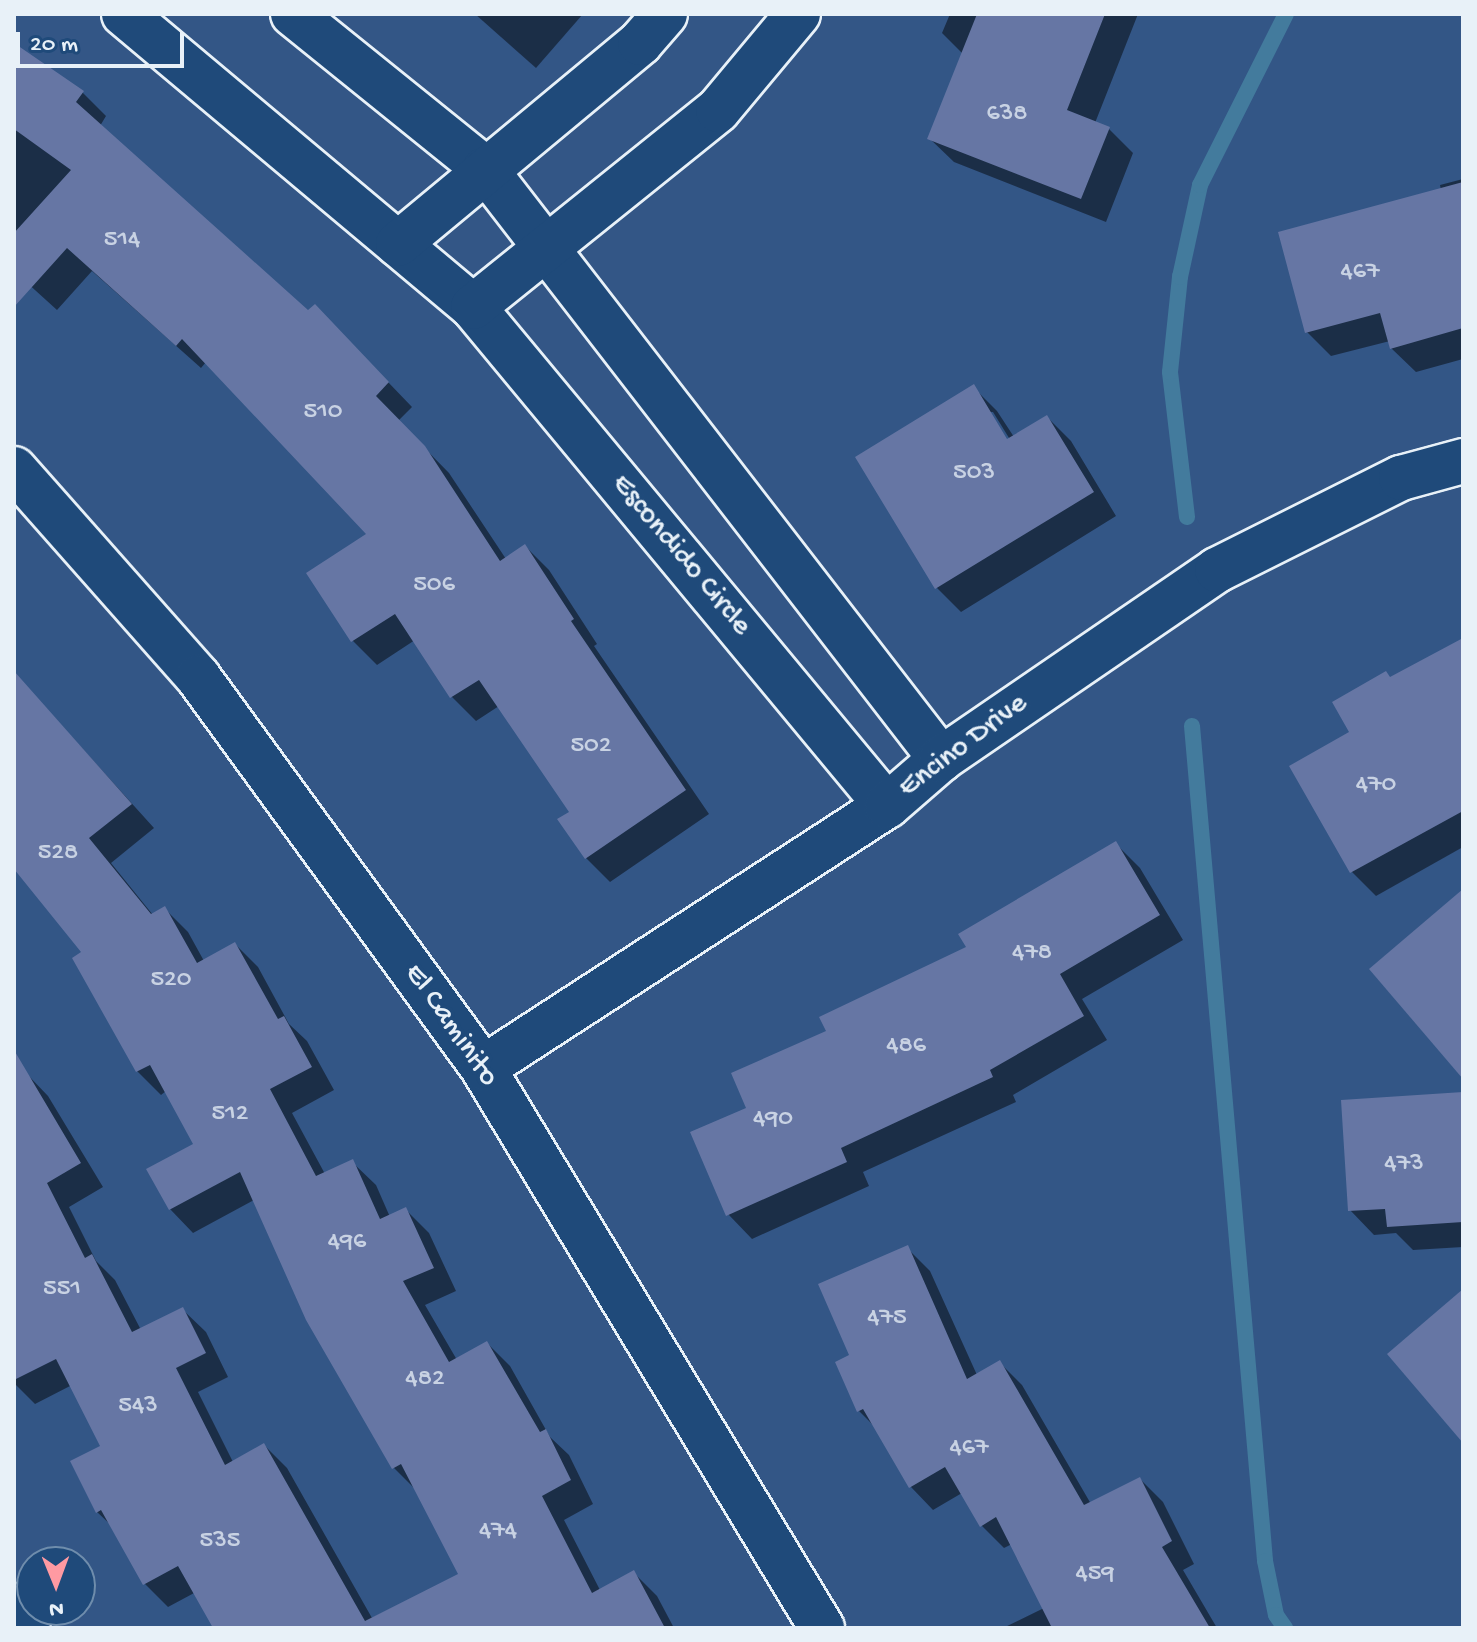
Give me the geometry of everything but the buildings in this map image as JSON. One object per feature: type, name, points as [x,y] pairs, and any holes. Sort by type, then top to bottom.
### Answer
[{"type":"street","name":"Escondido Circle","points":[[124,14],[473,307],[887,806]]},
{"type":"street","points":[[293,14],[485,169],[941,759]]},
{"type":"street","points":[[398,244],[640,43],[665,14]]},
{"type":"street","points":[[473,307],[718,110],[798,14]]},
{"type":"street","name":"Encino Drive","points":[[483,1068],[887,806],[941,759],[1217,570],[1401,478],[1463,461]]},
{"type":"street","name":"El Caminito","points":[[14,469],[198,677],[483,1068],[822,1628]]},
{"type":"street","points":[[14,1606],[28,1628]]},
{"type":"waterway","points":[[1187,517],[1170,372],[1180,277],[1200,185],[1286,14]]},
{"type":"waterway","points":[[1192,726],[1265,1561],[1276,1615],[1285,1628]]}]
